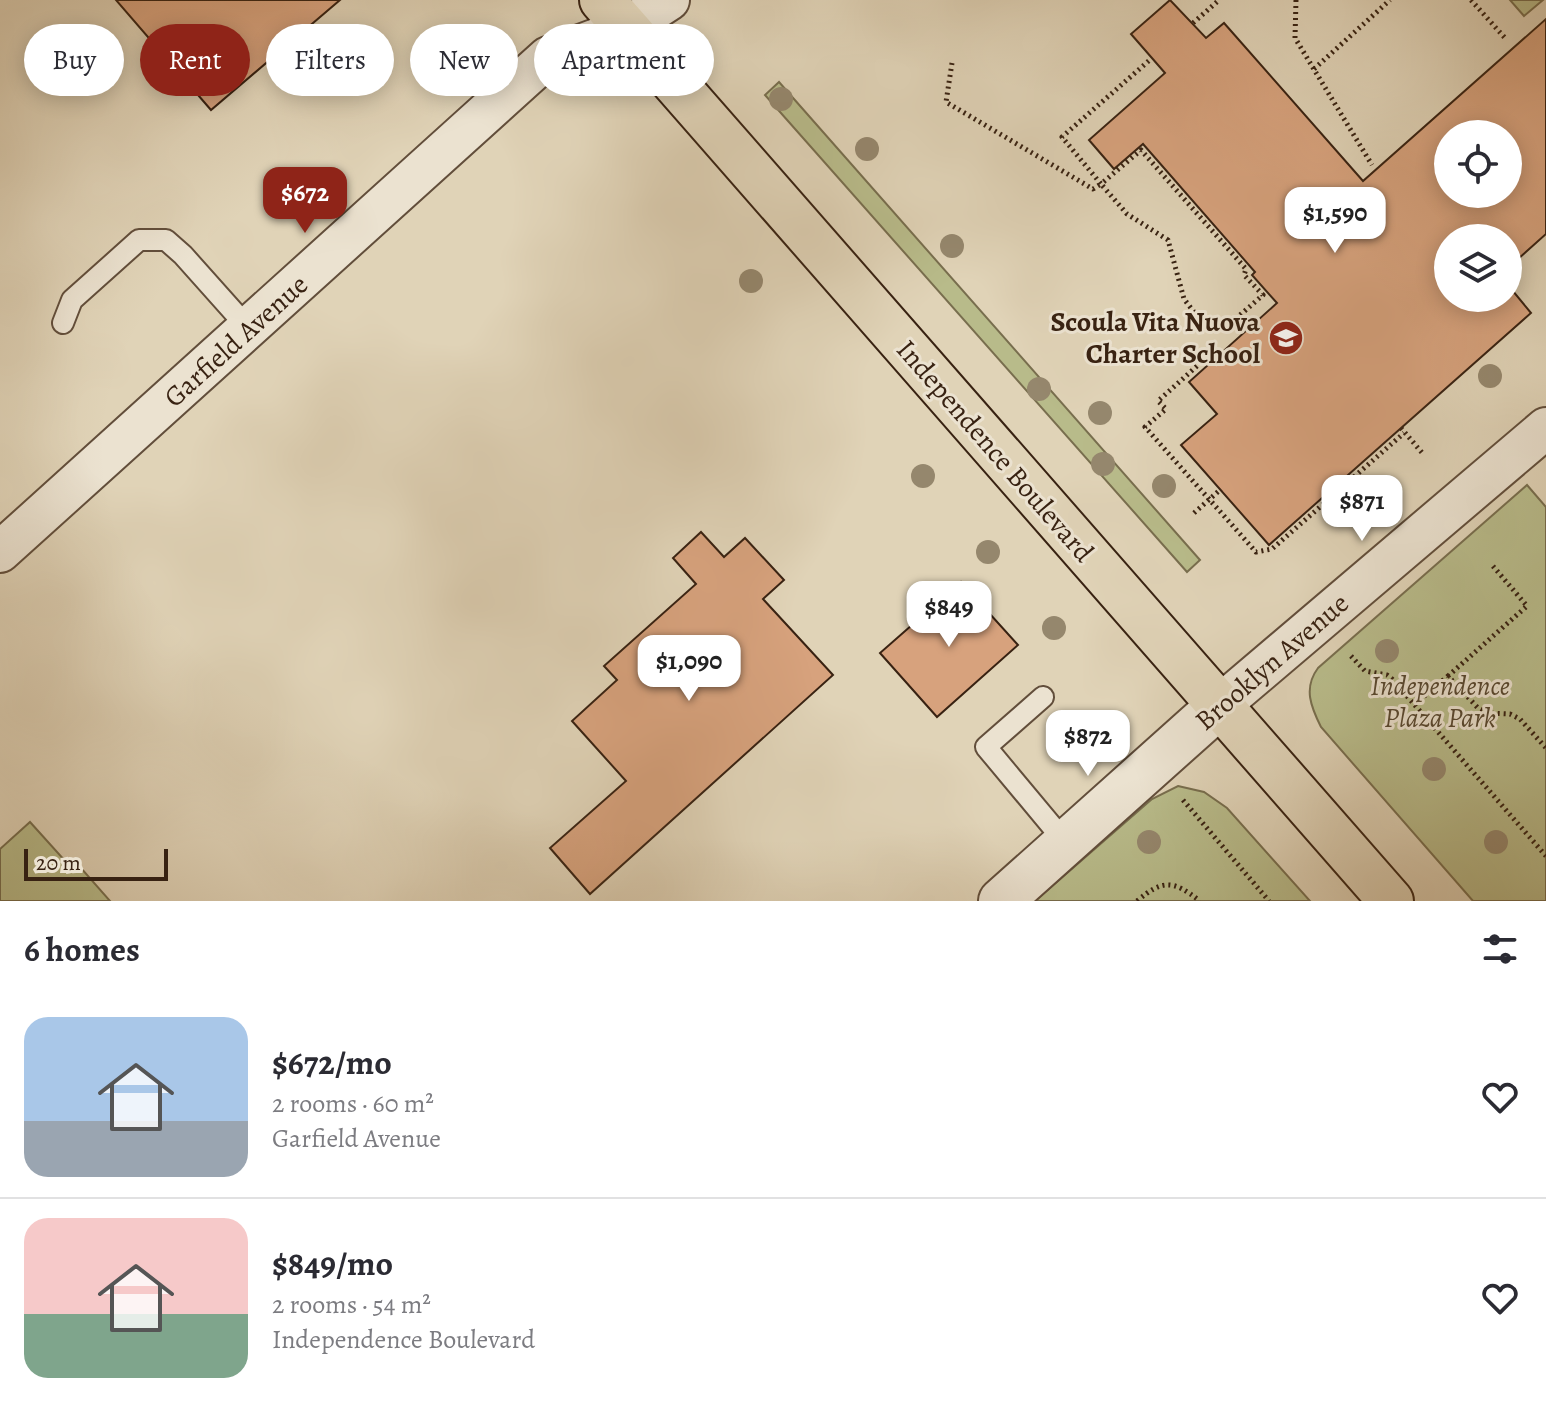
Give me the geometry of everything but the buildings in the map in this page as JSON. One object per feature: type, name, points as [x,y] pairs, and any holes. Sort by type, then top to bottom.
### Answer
[{"type":"main road","name":"Independence Boulevard","points":[[614,14],[1391,901]]},
{"type":"street","name":"Garfield Avenue","points":[[0,552],[548,57],[614,14],[669,0]]},
{"type":"street","name":"Brooklyn Avenue","points":[[1001,901],[1219,706],[1546,428]]},
{"type":"lane","points":[[63,323],[72,300],[139,240],[166,240],[249,329]]},
{"type":"lane","points":[[1043,697],[986,747],[1066,843]]},
{"type":"path","points":[[1193,23],[1219,0]]},
{"type":"path","points":[[1296,0],[1295,38],[1372,165]]},
{"type":"path","points":[[1314,69],[1390,0]]},
{"type":"path","points":[[1471,0],[1505,38]]},
{"type":"path","points":[[952,63],[946,102],[1093,189],[1101,184],[1141,150],[1246,269],[1244,275],[1263,295],[1232,322],[1216,324],[1201,317],[1184,299],[1168,240],[1127,214],[1101,184],[1062,137],[1152,58]]},
{"type":"path","points":[[1197,366],[1158,401],[1166,409],[1145,427],[1256,552],[1272,549],[1402,430],[1424,455]]},
{"type":"path","points":[[1194,513],[1221,489]]},
{"type":"path","points":[[1414,705],[1527,606],[1492,565]]},
{"type":"path","points":[[1351,656],[1365,671],[1387,675],[1392,679],[1546,856]]},
{"type":"path","points":[[1448,676],[1478,708],[1520,719],[1546,748]]},
{"type":"path","points":[[1183,800],[1269,901]]},
{"type":"path","points":[[1137,901],[1162,884],[1173,885],[1200,901]]},
{"type":"green space","points":[[1510,0],[1543,0],[1524,16]]},
{"type":"green space","points":[[779,82],[1200,560],[1187,572],[765,95]]},
{"type":"green space","name":"Independence Plaza Park","points":[[1527,485],[1546,507],[1546,901],[1473,901],[1321,727],[1310,690],[1318,668]]},
{"type":"green space","points":[[1178,786],[1204,792],[1227,808],[1310,901],[1035,901],[1152,799]]},
{"type":"green space","points":[[30,822],[75,872],[81,868],[110,901],[0,901],[0,849]]},
{"type":"place","name":"Scoula Vita Nuova Charter School","points":[[1286,338]]}]
